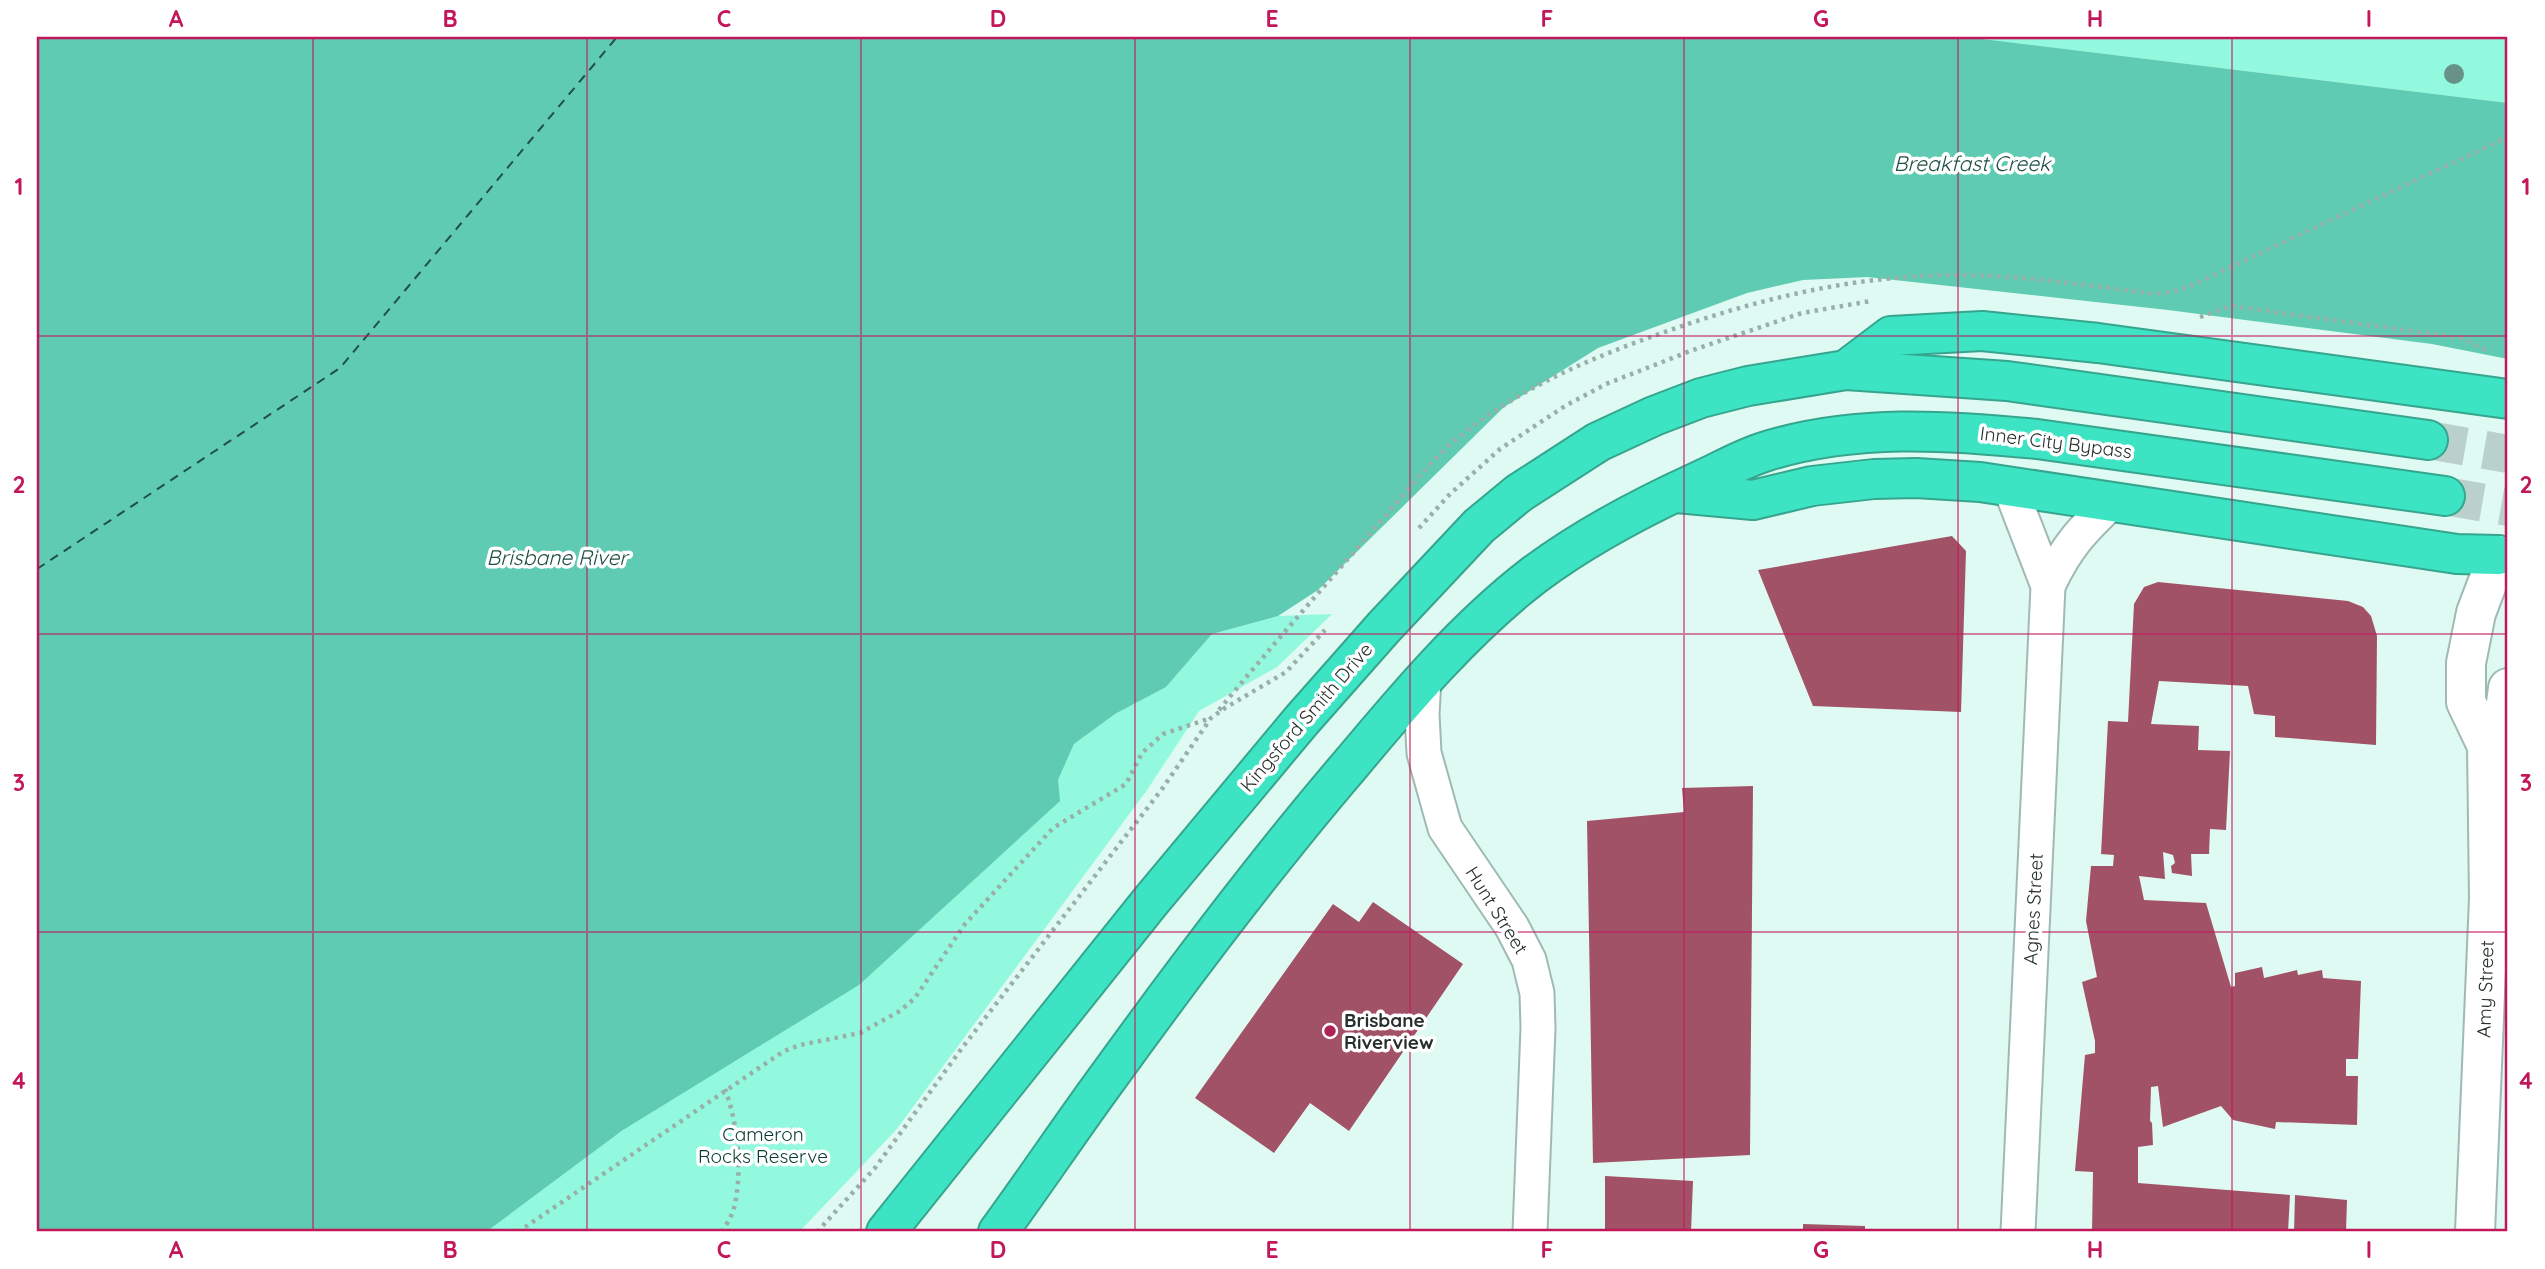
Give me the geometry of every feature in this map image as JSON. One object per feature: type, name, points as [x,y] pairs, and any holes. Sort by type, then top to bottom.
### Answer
[{"type":"highway","points":[[1846,370],[1891,336],[1982,331],[2098,342],[2508,399]]},
{"type":"highway","points":[[1846,370],[2007,381],[2428,440]]},
{"type":"highway","name":"Kingsford Smith Drive","points":[[886,1232],[1150,902],[1301,721],[1479,526],[1558,466],[1598,442],[1654,416],[1701,398],[1748,386],[1846,370]]},
{"type":"highway","name":"Inner City Bypass","points":[[1675,492],[1764,451],[1843,435],[1906,430],[1968,432],[2036,439],[2445,496]]},
{"type":"highway","points":[[998,1232],[1231,911],[1318,802],[1424,679],[1531,577],[1608,526],[1675,492],[1753,500],[1812,486],[1895,478],[1939,479],[2009,485],[2457,554],[2498,555]]},
{"type":"street","name":"Agnes Street","points":[[2009,485],[2048,586],[2018,1232]]},
{"type":"street","name":"Agnes Street","points":[[2048,586],[2075,538],[2113,501]]},
{"type":"street","name":"Amy Street","points":[[2475,1232],[2489,898],[2487,747],[2466,702],[2466,663],[2480,597],[2498,555]]},
{"type":"street","name":"Hunt Street","points":[[1424,679],[1424,754],[1445,828],[1512,927],[1529,960],[1538,993],[1530,1232]]},
{"type":"street","name":"Amy Street","points":[[2487,747],[2505,710],[2508,688]]},
{"type":"path","points":[[2190,286],[2508,137]]},
{"type":"path","points":[[2189,321],[2231,306],[2462,338],[2489,352]]},
{"type":"path","points":[[517,1232],[784,1051],[800,1045],[860,1033],[900,1011],[915,998],[965,924],[1053,828],[1126,784],[1142,753],[1163,734],[1212,718],[1162,789],[962,1048],[875,1168],[817,1232]]},
{"type":"path","points":[[722,1232],[734,1210],[737,1180],[733,1109],[725,1089]]},
{"type":"green space","points":[[1966,37],[2508,37],[2508,103]]},
{"type":"green space","name":"Cameron Rocks Reserve","points":[[1332,614],[1277,667],[1199,711],[1147,790],[896,1130],[799,1232],[486,1232],[623,1130],[1058,780],[1074,744],[1115,714],[1166,687],[1212,634],[1278,616]]},
{"type":"water","name":"Brisbane River","points":[[37,37],[1966,37],[2508,103],[2508,359],[2432,344],[2168,310],[1867,277],[1803,280],[1747,293],[1598,348],[1504,407],[1318,590],[1278,616],[1212,634],[1166,687],[1115,714],[1074,744],[1058,780],[1060,801],[859,985],[623,1130],[486,1232],[37,1232]]},
{"type":"building","points":[[1952,536],[1966,551],[1961,712],[1813,706],[1758,570]]},
{"type":"building","points":[[2158,582],[2348,601],[2363,607],[2371,616],[2377,636],[2376,745],[2275,737],[2275,716],[2254,714],[2248,686],[2159,681],[2151,724],[2199,726],[2198,750],[2230,751],[2226,830],[2210,829],[2209,854],[2191,854],[2192,876],[2172,873],[2171,866],[2175,863],[2173,855],[2163,852],[2165,879],[2139,876],[2144,900],[2206,903],[2231,987],[2235,986],[2235,973],[2262,967],[2264,978],[2297,970],[2298,975],[2322,970],[2323,978],[2361,981],[2358,1059],[2346,1059],[2346,1076],[2358,1076],[2357,1125],[2276,1122],[2275,1129],[2233,1120],[2221,1106],[2163,1127],[2158,1086],[2151,1087],[2150,1121],[2153,1145],[2138,1147],[2138,1183],[2290,1195],[2288,1232],[2092,1232],[2093,1172],[2075,1171],[2085,1055],[2095,1053],[2095,1041],[2082,982],[2097,977],[2086,921],[2091,866],[2113,866],[2114,855],[2101,854],[2108,721],[2128,722],[2134,604],[2144,587]]},
{"type":"building","points":[[1753,786],[1750,1155],[1593,1163],[1587,821],[1684,812],[1682,788]]},
{"type":"building","name":"Brisbane Riverview","points":[[1373,902],[1463,964],[1349,1131],[1310,1103],[1274,1153],[1195,1098],[1333,904],[1359,922]]},
{"type":"building","points":[[1605,1176],[1693,1181],[1691,1232],[1605,1232]]},
{"type":"building","points":[[2295,1195],[2347,1200],[2346,1232],[2294,1232]]},
{"type":"building","points":[[1803,1224],[1865,1226],[1865,1232],[1803,1232]]},
{"type":"ferry route","points":[[37,569],[340,368],[617,37]]},
{"type":"tunnel","points":[[2428,440],[2508,454]]},
{"type":"tunnel","points":[[2445,496],[2508,507]]},
{"type":"place","name":"Brisbane Riverview","points":[[1330,1031]]},
{"type":"water label","name":"Breakfast Creek","points":[[1972,163]]}]
